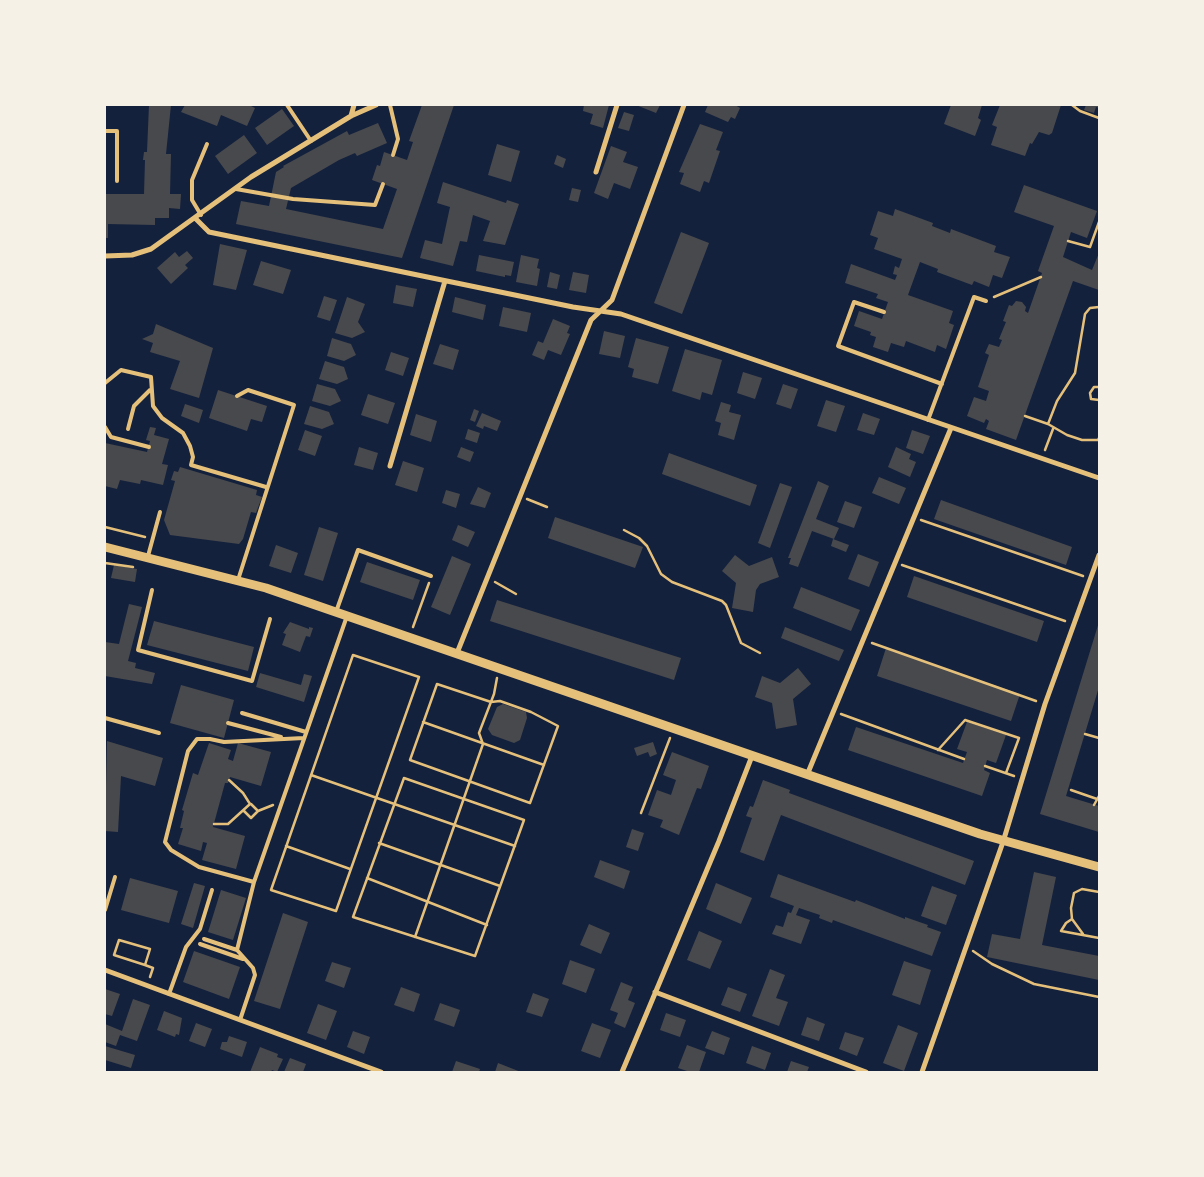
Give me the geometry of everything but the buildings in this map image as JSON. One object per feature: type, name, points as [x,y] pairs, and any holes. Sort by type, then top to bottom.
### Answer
[{"type":"street","points":[[351,116],[354,105]]},
{"type":"street","points":[[105,256],[132,255],[151,249],[236,189],[310,141],[351,116],[376,105]]},
{"type":"street","points":[[596,172],[617,105]]},
{"type":"street","points":[[457,654],[591,320],[612,300],[684,105]]},
{"type":"street","points":[[196,219],[210,232],[326,254],[444,281],[621,314],[1099,478]]},
{"type":"street","points":[[390,466],[444,281]]},
{"type":"street","points":[[807,775],[912,517],[951,428]]},
{"type":"street","points":[[105,547],[148,556],[238,580],[410,637],[1003,842],[1099,867]]},
{"type":"street","points":[[922,1072],[1003,842],[1045,704],[1099,554]]},
{"type":"street","points":[[622,1072],[719,841],[752,756]]},
{"type":"street","points":[[105,970],[381,1072]]},
{"type":"street","points":[[655,992],[866,1072]]},
{"type":"lane","points":[[287,105],[310,141]]},
{"type":"lane","points":[[390,105],[398,139],[393,155]]},
{"type":"lane","points":[[105,131],[118,131],[117,181]]},
{"type":"lane","points":[[201,215],[192,200],[192,180],[207,144]]},
{"type":"lane","points":[[236,189],[293,199],[375,205],[383,184]]},
{"type":"lane","points":[[928,420],[974,296],[986,301]]},
{"type":"lane","points":[[884,312],[854,302],[838,346],[942,384]]},
{"type":"lane","points":[[105,383],[121,370],[150,377],[150,390],[154,406],[162,418],[183,433],[193,457],[191,465],[266,487]]},
{"type":"lane","points":[[128,429],[134,406],[150,390]]},
{"type":"lane","points":[[237,396],[248,390],[294,405],[266,487],[238,580]]},
{"type":"lane","points":[[105,427],[112,437],[149,447]]},
{"type":"lane","points":[[148,556],[160,512]]},
{"type":"lane","points":[[336,612],[358,550],[431,576]]},
{"type":"lane","points":[[152,590],[138,650],[252,681],[270,619]]},
{"type":"lane","points":[[237,950],[254,882],[347,616]]},
{"type":"lane","points":[[242,713],[306,732]]},
{"type":"lane","points":[[105,718],[159,733]]},
{"type":"lane","points":[[228,723],[286,739]]},
{"type":"lane","points":[[254,882],[199,867],[170,850],[166,842],[188,751],[197,739],[224,742],[304,738]]},
{"type":"lane","points":[[105,910],[114,878]]},
{"type":"lane","points":[[169,994],[186,947],[200,929],[212,890]]},
{"type":"lane","points":[[204,939],[237,950],[253,968],[255,975],[240,1020]]},
{"type":"lane","points":[[200,944],[245,959]]},
{"type":"path","points":[[1072,105],[1080,112],[1099,118]]},
{"type":"path","points":[[1068,242],[1090,247],[1099,222]]},
{"type":"path","points":[[986,301],[1041,277]]},
{"type":"path","points":[[1048,424],[1057,402],[1074,373],[1085,314],[1090,308],[1099,307]]},
{"type":"path","points":[[1099,387],[1094,387],[1090,393],[1091,399],[1099,400]]},
{"type":"path","points":[[1025,416],[1048,424],[1082,440],[1098,440],[1099,438]]},
{"type":"path","points":[[1042,458],[1053,428]]},
{"type":"path","points":[[520,496],[547,507]]},
{"type":"path","points":[[912,517],[1090,579]]},
{"type":"path","points":[[105,527],[153,538]]},
{"type":"path","points":[[624,530],[639,538],[647,546],[654,564],[666,578],[722,601],[742,643],[760,653]]},
{"type":"path","points":[[894,562],[1074,624]]},
{"type":"path","points":[[105,563],[137,568]]},
{"type":"path","points":[[410,637],[431,576]]},
{"type":"path","points":[[487,577],[516,594]]},
{"type":"path","points":[[863,639],[1045,704]]},
{"type":"path","points":[[353,655],[419,677],[376,798],[336,910],[271,890],[353,655]]},
{"type":"path","points":[[415,937],[483,744],[479,732],[491,702],[499,668]]},
{"type":"path","points":[[437,684],[491,702],[500,701],[531,712],[558,726],[530,804],[410,760],[437,684]]},
{"type":"path","points":[[833,712],[964,759]]},
{"type":"path","points":[[938,750],[965,720],[1018,738],[1006,773]]},
{"type":"path","points":[[423,722],[544,765]]},
{"type":"path","points":[[641,813],[674,728]]},
{"type":"path","points":[[1085,734],[1099,738]]},
{"type":"path","points":[[985,766],[1022,778]]},
{"type":"path","points":[[311,775],[515,846]]},
{"type":"path","points":[[404,778],[464,798],[524,820],[476,956],[353,917],[404,778]]},
{"type":"path","points":[[229,780],[258,811]]},
{"type":"path","points":[[1071,790],[1098,797],[1094,805]]},
{"type":"path","points":[[244,811],[251,818],[258,811],[282,802]]},
{"type":"path","points":[[214,824],[228,824],[250,804]]},
{"type":"path","points":[[379,843],[501,886]]},
{"type":"path","points":[[286,846],[350,869]]},
{"type":"path","points":[[367,878],[487,925]]},
{"type":"path","points":[[1084,936],[1072,919],[1071,908],[1074,893],[1082,889],[1099,892]]},
{"type":"path","points":[[1072,919],[1061,931],[1099,938]]},
{"type":"path","points":[[145,965],[150,949],[118,940],[114,955],[153,968],[147,985]]},
{"type":"path","points":[[966,946],[992,964],[1034,984],[1099,997]]}]
